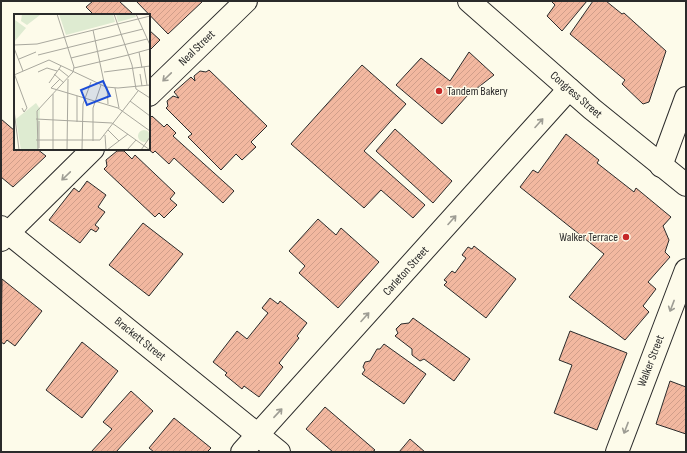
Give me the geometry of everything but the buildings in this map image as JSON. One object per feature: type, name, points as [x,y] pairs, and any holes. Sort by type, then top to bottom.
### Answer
[{"type":"street","name":"Neal Street","points":[[150,94],[246,1]]},
{"type":"street","name":"Congress Street","points":[[469,1],[569,89],[660,166],[686,185]]},
{"type":"street","name":"Carleton Street","points":[[242,452],[569,89]]},
{"type":"street","points":[[660,166],[686,98]]},
{"type":"street","points":[[3,233],[92,150]]},
{"type":"street","name":"Brackett Street","points":[[3,233],[279,452]]},
{"type":"street","name":"Walker Street","points":[[617,452],[686,270]]},
{"type":"place","name":"Tandem Bakery","points":[[439,91]]},
{"type":"place","name":"Walker Terrace","points":[[626,237]]}]
